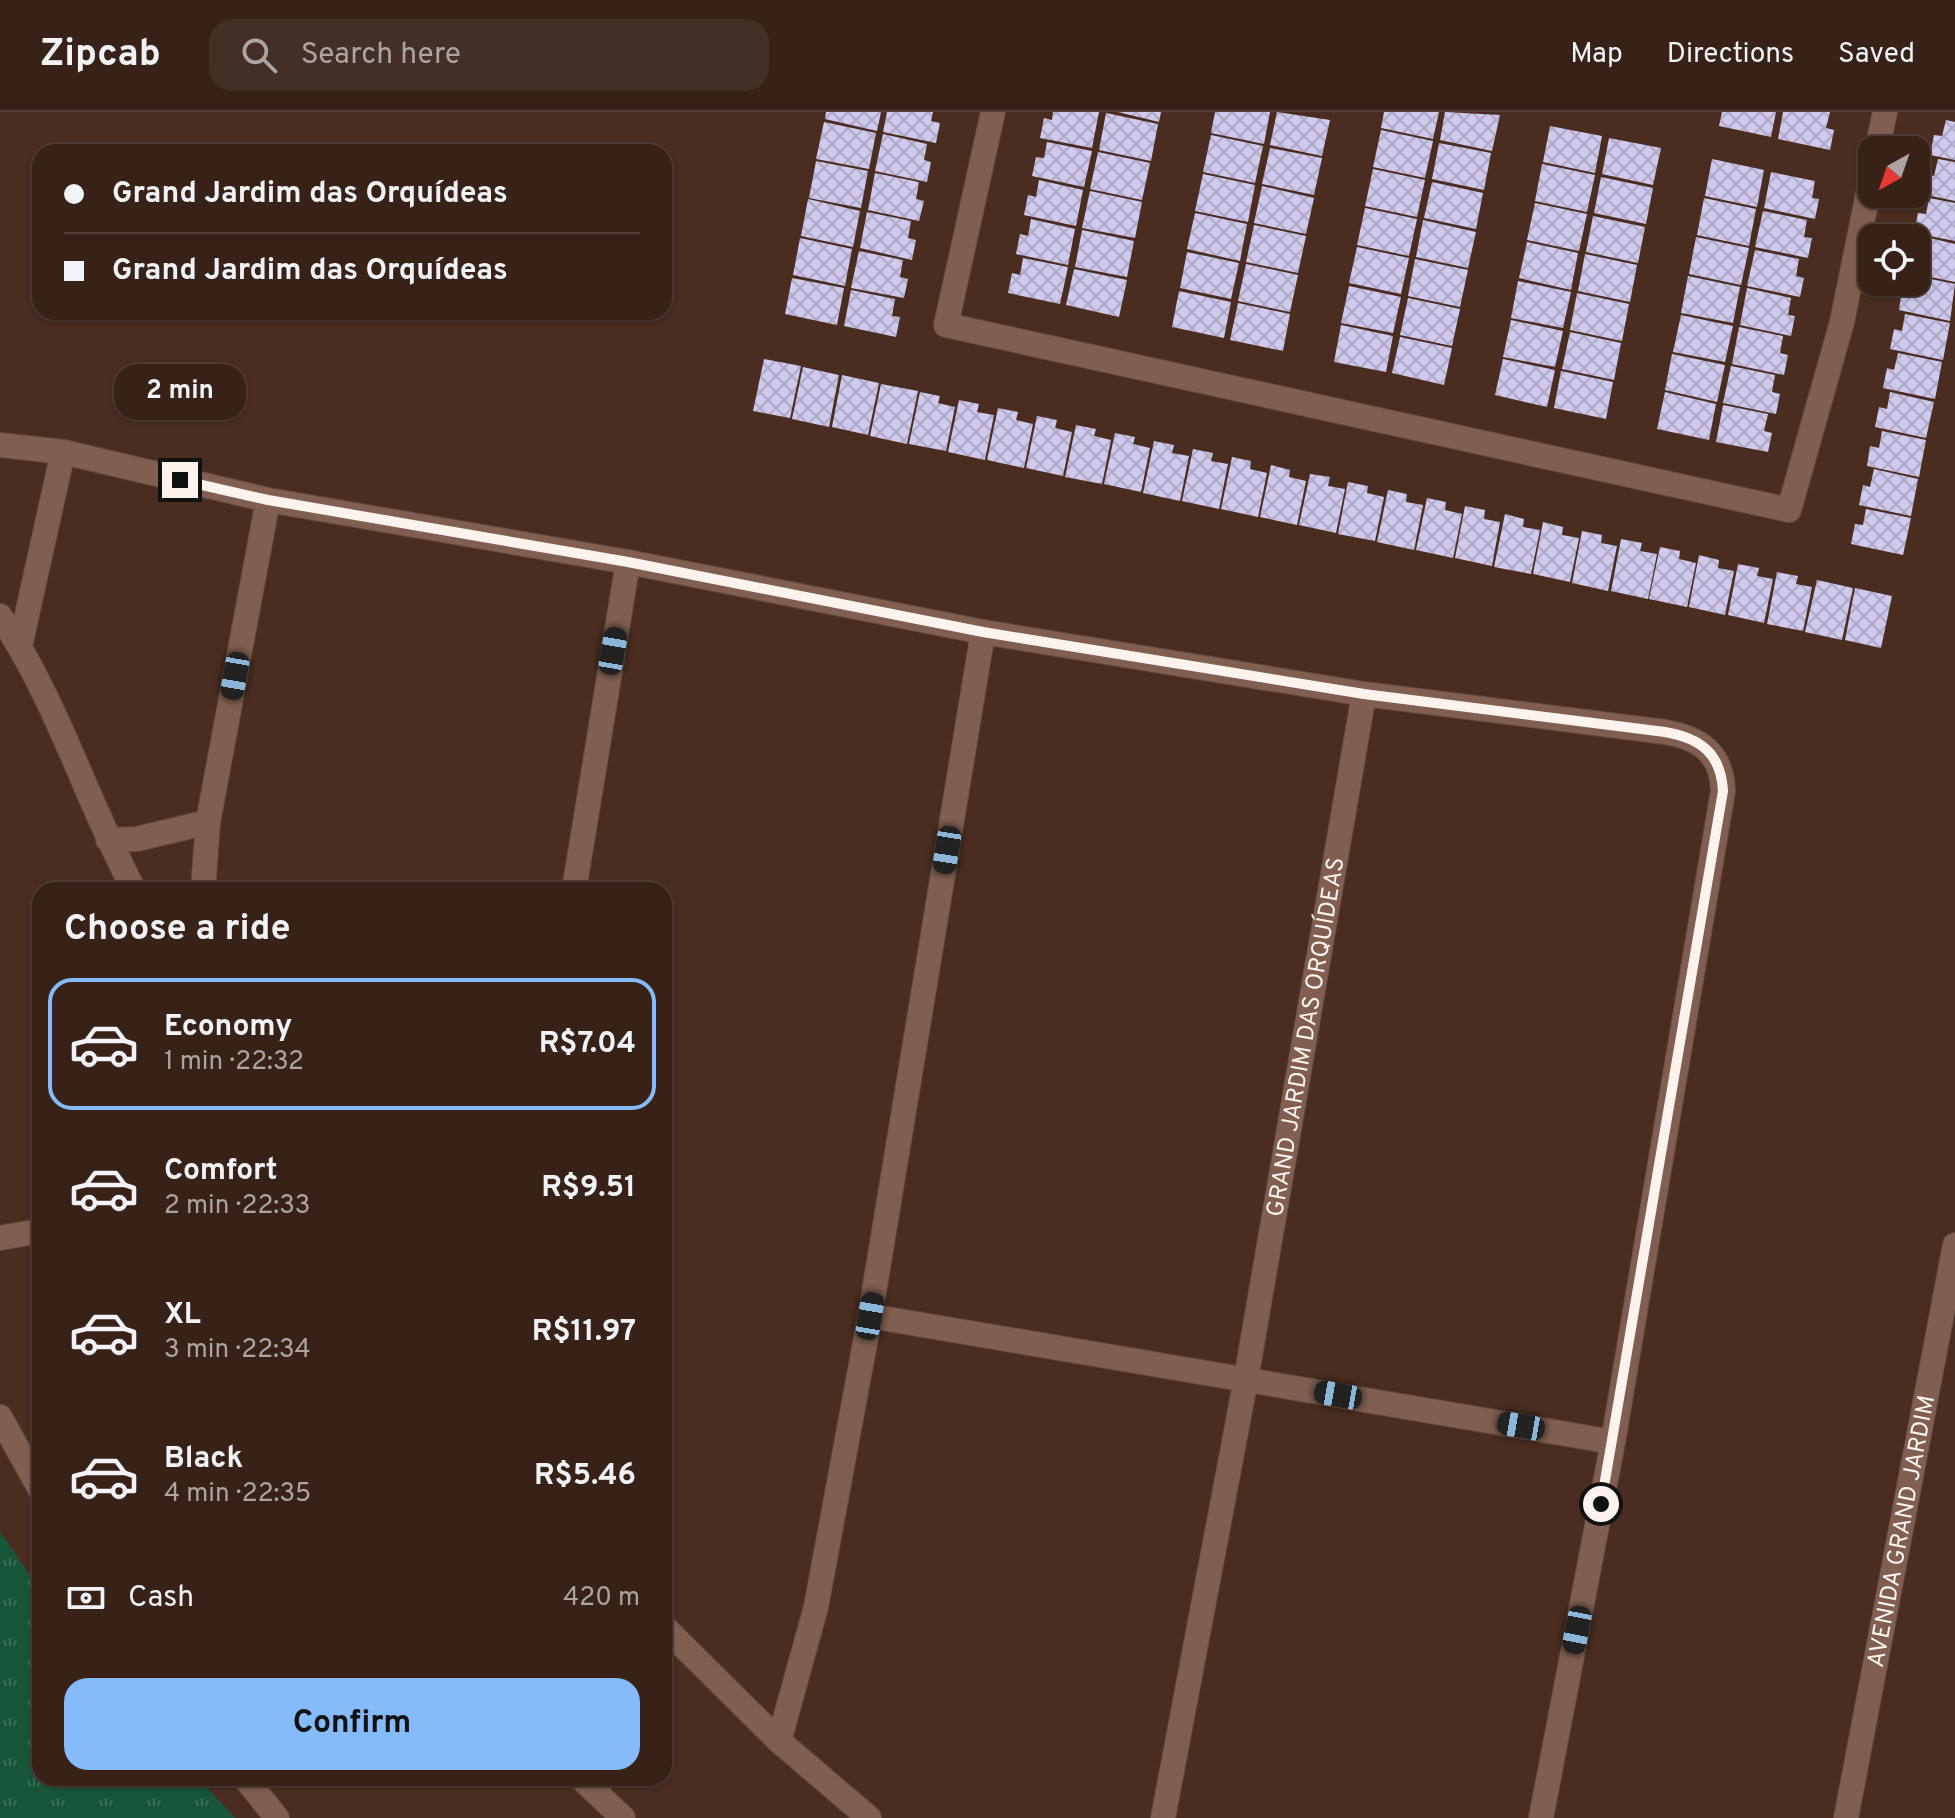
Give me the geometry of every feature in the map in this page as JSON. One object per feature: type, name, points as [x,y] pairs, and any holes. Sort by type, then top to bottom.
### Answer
[{"type":"street","points":[[993,112],[946,325],[1789,510],[1842,322],[1865,208]]},
{"type":"street","points":[[1880,136],[1885,112]]},
{"type":"street","points":[[0,445],[63,452],[268,500],[628,562],[983,632],[1364,694],[1684,735],[1700,742],[1715,757],[1722,772],[1723,791],[1613,1442],[1541,1818]]},
{"type":"street","points":[[20,646],[63,452]]},
{"type":"street","points":[[204,882],[208,822],[268,500]]},
{"type":"street","points":[[575,882],[628,562]]},
{"type":"street","points":[[0,616],[20,646],[130,882]]},
{"type":"street","points":[[779,1741],[816,1607],[870,1316],[983,632]]},
{"type":"street","name":"GRAND JARDIM DAS ORQUÍDEAS","points":[[1163,1818],[1246,1379],[1364,694]]},
{"type":"street","points":[[108,840],[137,839],[208,822]]},
{"type":"street","points":[[0,1238],[32,1232]]},
{"type":"street","name":"AVENIDA GRAND JARDIM","points":[[1846,1818],[1955,1245]]},
{"type":"street","points":[[870,1316],[1613,1442]]},
{"type":"street","points":[[0,1417],[32,1475]]},
{"type":"street","points":[[672,1635],[779,1741],[869,1818]]},
{"type":"street","points":[[251,1786],[277,1818]]},
{"type":"street","points":[[589,1786],[623,1818]]},
{"type":"green space","points":[[0,1532],[32,1578],[32,1786],[205,1786],[235,1818],[0,1818]]},
{"type":"building","points":[[826,112],[881,112],[877,131],[825,119]]},
{"type":"building","points":[[887,112],[933,112],[931,121],[940,123],[936,143],[883,132]]},
{"type":"building","points":[[1053,112],[1099,112],[1092,148],[1040,138],[1044,118],[1052,120]]},
{"type":"building","points":[[1118,112],[1161,112],[1159,122]]},
{"type":"building","points":[[1215,112],[1270,112],[1264,144],[1211,133]]},
{"type":"building","points":[[1277,112],[1330,120],[1322,156],[1270,145]]},
{"type":"building","points":[[1384,112],[1439,112],[1433,139],[1381,128]]},
{"type":"building","points":[[1445,112],[1500,115],[1492,151],[1440,140]]},
{"type":"building","points":[[1722,112],[1776,112],[1771,137],[1719,126]]},
{"type":"building","points":[[1783,112],[1830,112],[1826,128],[1834,130],[1830,150],[1778,139]]},
{"type":"building","points":[[1106,113],[1158,124],[1151,161],[1099,150]]},
{"type":"building","points":[[1946,120],[1955,122],[1955,160],[1930,155],[1934,135],[1942,136]]},
{"type":"building","points":[[824,122],[876,133],[869,169],[816,159]]},
{"type":"building","points":[[1550,126],[1602,136],[1595,173],[1543,162]]},
{"type":"building","points":[[1381,130],[1433,141],[1425,178],[1373,167]]},
{"type":"building","points":[[883,134],[927,144],[924,160],[931,162],[927,182],[875,171]]},
{"type":"building","points":[[1211,135],[1263,146],[1255,183],[1203,172]]},
{"type":"building","points":[[1609,138],[1661,148],[1653,185],[1602,174]]},
{"type":"building","points":[[1047,142],[1092,151],[1084,187],[1032,176],[1036,157],[1044,158]]},
{"type":"building","points":[[1439,143],[1491,153],[1484,190],[1432,179]]},
{"type":"building","points":[[1270,148],[1322,158],[1314,195],[1262,184]]},
{"type":"building","points":[[1098,152],[1150,163],[1142,200],[1090,189]]},
{"type":"building","points":[[1712,159],[1764,170],[1757,207],[1705,196]]},
{"type":"building","points":[[1938,159],[1955,162],[1955,201],[1930,196],[1930,175],[1934,176]]},
{"type":"building","points":[[816,161],[868,171],[861,208],[809,198]]},
{"type":"building","points":[[1542,164],[1595,175],[1587,212],[1535,201]]},
{"type":"building","points":[[1373,169],[1425,180],[1417,217],[1365,206]]},
{"type":"building","points":[[1771,172],[1815,181],[1812,198],[1819,199],[1815,219],[1764,208]]},
{"type":"building","points":[[875,173],[919,182],[916,199],[924,201],[919,221],[868,210]]},
{"type":"building","points":[[1203,174],[1255,185],[1248,222],[1195,211]]},
{"type":"building","points":[[1601,177],[1653,188],[1646,224],[1594,213]]},
{"type":"building","points":[[1039,180],[1083,190],[1076,226],[1024,215],[1028,195],[1036,197]]},
{"type":"building","points":[[1432,182],[1483,193],[1476,229],[1424,218]]},
{"type":"building","points":[[1262,186],[1314,198],[1306,234],[1254,223]]},
{"type":"building","points":[[1090,191],[1142,202],[1135,238],[1082,228]]},
{"type":"building","points":[[1704,198],[1756,209],[1749,246],[1697,235]]},
{"type":"building","points":[[1930,198],[1955,203],[1955,241],[1930,236],[1930,224],[1916,224],[1918,213],[1926,214],[1930,208]]},
{"type":"building","points":[[808,199],[860,211],[853,247],[801,236]]},
{"type":"building","points":[[1535,203],[1587,214],[1579,251],[1527,240]]},
{"type":"building","points":[[1365,208],[1417,219],[1409,256],[1357,245]]},
{"type":"building","points":[[1763,211],[1807,220],[1804,237],[1812,238],[1808,258],[1755,247]]},
{"type":"building","points":[[867,212],[911,221],[908,238],[916,240],[912,260],[860,248]]},
{"type":"building","points":[[1195,213],[1247,224],[1240,261],[1187,249]]},
{"type":"building","points":[[1593,216],[1645,227],[1638,263],[1586,252]]},
{"type":"building","points":[[1031,219],[1075,229],[1068,265],[1016,254],[1020,234],[1028,236]]},
{"type":"building","points":[[1423,220],[1476,232],[1468,268],[1416,257]]},
{"type":"building","points":[[1254,225],[1306,236],[1298,273],[1246,262]]},
{"type":"building","points":[[1082,230],[1134,241],[1127,277],[1075,267]]},
{"type":"building","points":[[1696,237],[1749,248],[1741,285],[1689,274]]},
{"type":"building","points":[[800,238],[852,249],[845,286],[793,275]]},
{"type":"building","points":[[1930,238],[1955,244],[1955,282],[1930,277]]},
{"type":"building","points":[[1527,242],[1578,253],[1571,290],[1519,278]]},
{"type":"building","points":[[1357,247],[1409,258],[1401,294],[1349,283]]},
{"type":"building","points":[[1755,250],[1799,259],[1796,276],[1804,278],[1800,297],[1747,286]]},
{"type":"building","points":[[859,251],[903,260],[900,277],[908,279],[904,298],[851,288]]},
{"type":"building","points":[[1187,252],[1239,263],[1231,299],[1180,288]]},
{"type":"building","points":[[1585,254],[1637,265],[1630,302],[1578,291]]},
{"type":"building","points":[[1023,258],[1068,267],[1060,304],[1008,293],[1012,273],[1020,275]]},
{"type":"building","points":[[1415,259],[1468,270],[1460,307],[1408,296]]},
{"type":"building","points":[[1246,264],[1298,275],[1290,312],[1238,301]]},
{"type":"building","points":[[1074,269],[1127,280],[1119,317],[1066,305]]},
{"type":"building","points":[[1688,276],[1740,287],[1733,323],[1681,313]]},
{"type":"building","points":[[792,278],[844,288],[837,325],[785,314]]},
{"type":"building","points":[[1930,279],[1955,284],[1950,321],[1899,310],[1901,296],[1930,296]]},
{"type":"building","points":[[1518,281],[1571,292],[1563,328],[1511,318]]},
{"type":"building","points":[[1349,286],[1401,297],[1393,333],[1341,323]]},
{"type":"building","points":[[1747,288],[1791,298],[1788,315],[1795,316],[1791,336],[1740,325]]},
{"type":"building","points":[[851,290],[895,299],[892,316],[900,317],[896,337],[844,326]]},
{"type":"building","points":[[1179,291],[1231,302],[1224,338],[1172,327]]},
{"type":"building","points":[[1577,293],[1629,304],[1622,341],[1570,330]]},
{"type":"building","points":[[1408,298],[1460,309],[1452,346],[1400,335]]},
{"type":"building","points":[[1238,303],[1290,314],[1283,351],[1230,340]]},
{"type":"building","points":[[1905,314],[1950,323],[1943,360],[1890,349],[1894,329],[1902,331]]},
{"type":"building","points":[[1681,315],[1733,326],[1725,362],[1673,352]]},
{"type":"building","points":[[1511,320],[1563,331],[1555,367],[1503,357]]},
{"type":"building","points":[[1341,325],[1393,336],[1386,372],[1334,362]]},
{"type":"building","points":[[1739,327],[1783,336],[1780,353],[1788,355],[1784,375],[1732,364]]},
{"type":"building","points":[[1570,332],[1621,343],[1614,380],[1562,369]]},
{"type":"building","points":[[1400,337],[1452,348],[1444,385],[1392,373]]},
{"type":"building","points":[[1898,353],[1942,362],[1935,399],[1883,388],[1887,368],[1894,370]]},
{"type":"building","points":[[1672,354],[1725,365],[1717,402],[1665,390]]},
{"type":"building","points":[[764,359],[801,366],[790,418],[753,411]]},
{"type":"building","points":[[1503,359],[1555,370],[1547,407],[1495,395]]},
{"type":"building","points":[[1731,366],[1775,375],[1772,392],[1780,394],[1776,414],[1723,403]]},
{"type":"building","points":[[803,367],[839,375],[829,427],[792,419]]},
{"type":"building","points":[[1561,371],[1613,382],[1606,419],[1554,408]]},
{"type":"building","points":[[842,375],[879,383],[868,435],[832,427]]},
{"type":"building","points":[[881,384],[918,391],[907,444],[870,436]]},
{"type":"building","points":[[920,392],[940,396],[938,403],[955,407],[946,451],[909,444]]},
{"type":"building","points":[[1665,392],[1716,404],[1709,440],[1657,429]]},
{"type":"building","points":[[1890,392],[1934,402],[1926,438],[1875,427],[1879,407],[1887,409]]},
{"type":"building","points":[[959,400],[979,404],[977,412],[994,415],[985,460],[948,452]]},
{"type":"building","points":[[1723,405],[1768,414],[1764,431],[1772,433],[1768,452],[1716,442]]},
{"type":"building","points":[[998,408],[1018,412],[1016,420],[1033,424],[1024,468],[987,460]]},
{"type":"building","points":[[1037,416],[1057,420],[1055,428],[1072,432],[1063,476],[1026,468]]},
{"type":"building","points":[[1076,425],[1096,429],[1094,436],[1111,440],[1102,484],[1065,477]]},
{"type":"building","points":[[1882,431],[1926,440],[1919,477],[1867,466],[1870,446],[1879,448]]},
{"type":"building","points":[[1115,433],[1135,437],[1133,444],[1150,448],[1141,492],[1104,484]]},
{"type":"building","points":[[1154,441],[1174,445],[1172,453],[1189,456],[1180,501],[1143,493]]},
{"type":"building","points":[[1193,449],[1213,453],[1211,461],[1228,464],[1219,509],[1182,501]]},
{"type":"building","points":[[1232,457],[1251,461],[1250,469],[1267,473],[1258,517],[1221,509]]},
{"type":"building","points":[[1271,465],[1290,470],[1289,477],[1306,481],[1297,525],[1260,517]]},
{"type":"building","points":[[1874,469],[1918,479],[1911,516],[1859,505],[1863,485],[1870,487]]},
{"type":"building","points":[[1310,474],[1330,477],[1328,486],[1345,489],[1336,533],[1299,525]]},
{"type":"building","points":[[1348,482],[1368,486],[1367,493],[1384,497],[1375,541],[1338,534]]},
{"type":"building","points":[[1388,490],[1407,494],[1406,502],[1423,505],[1414,550],[1377,542]]},
{"type":"building","points":[[1427,498],[1446,502],[1445,510],[1462,514],[1453,558],[1416,550]]},
{"type":"building","points":[[1465,506],[1485,510],[1484,519],[1500,522],[1492,566],[1455,558]]},
{"type":"building","points":[[1866,509],[1911,518],[1903,555],[1851,544],[1855,524],[1863,525]]},
{"type":"building","points":[[1505,514],[1524,519],[1523,527],[1540,530],[1531,574],[1494,567]]},
{"type":"building","points":[[1543,522],[1563,527],[1562,535],[1579,538],[1570,582],[1533,574]]},
{"type":"building","points":[[1582,531],[1602,535],[1601,543],[1617,546],[1608,591],[1572,583]]},
{"type":"building","points":[[1621,539],[1642,543],[1640,551],[1657,554],[1648,599],[1611,591]]},
{"type":"building","points":[[1660,547],[1680,551],[1679,559],[1696,563],[1687,607],[1649,599]]},
{"type":"building","points":[[1699,555],[1719,560],[1718,568],[1734,571],[1725,615],[1689,607]]},
{"type":"building","points":[[1738,564],[1759,568],[1757,576],[1773,579],[1764,623],[1728,615]]},
{"type":"building","points":[[1777,572],[1798,576],[1796,584],[1812,587],[1803,631],[1767,624]]},
{"type":"building","points":[[1817,580],[1853,588],[1842,640],[1805,632]]},
{"type":"building","points":[[1855,588],[1892,596],[1881,648],[1845,640]]},
{"type":"route","points":[[180,480],[268,500],[628,562],[983,632],[1364,694],[1665,732],[1700,742],[1715,757],[1722,772],[1723,791],[1601,1504]]}]
